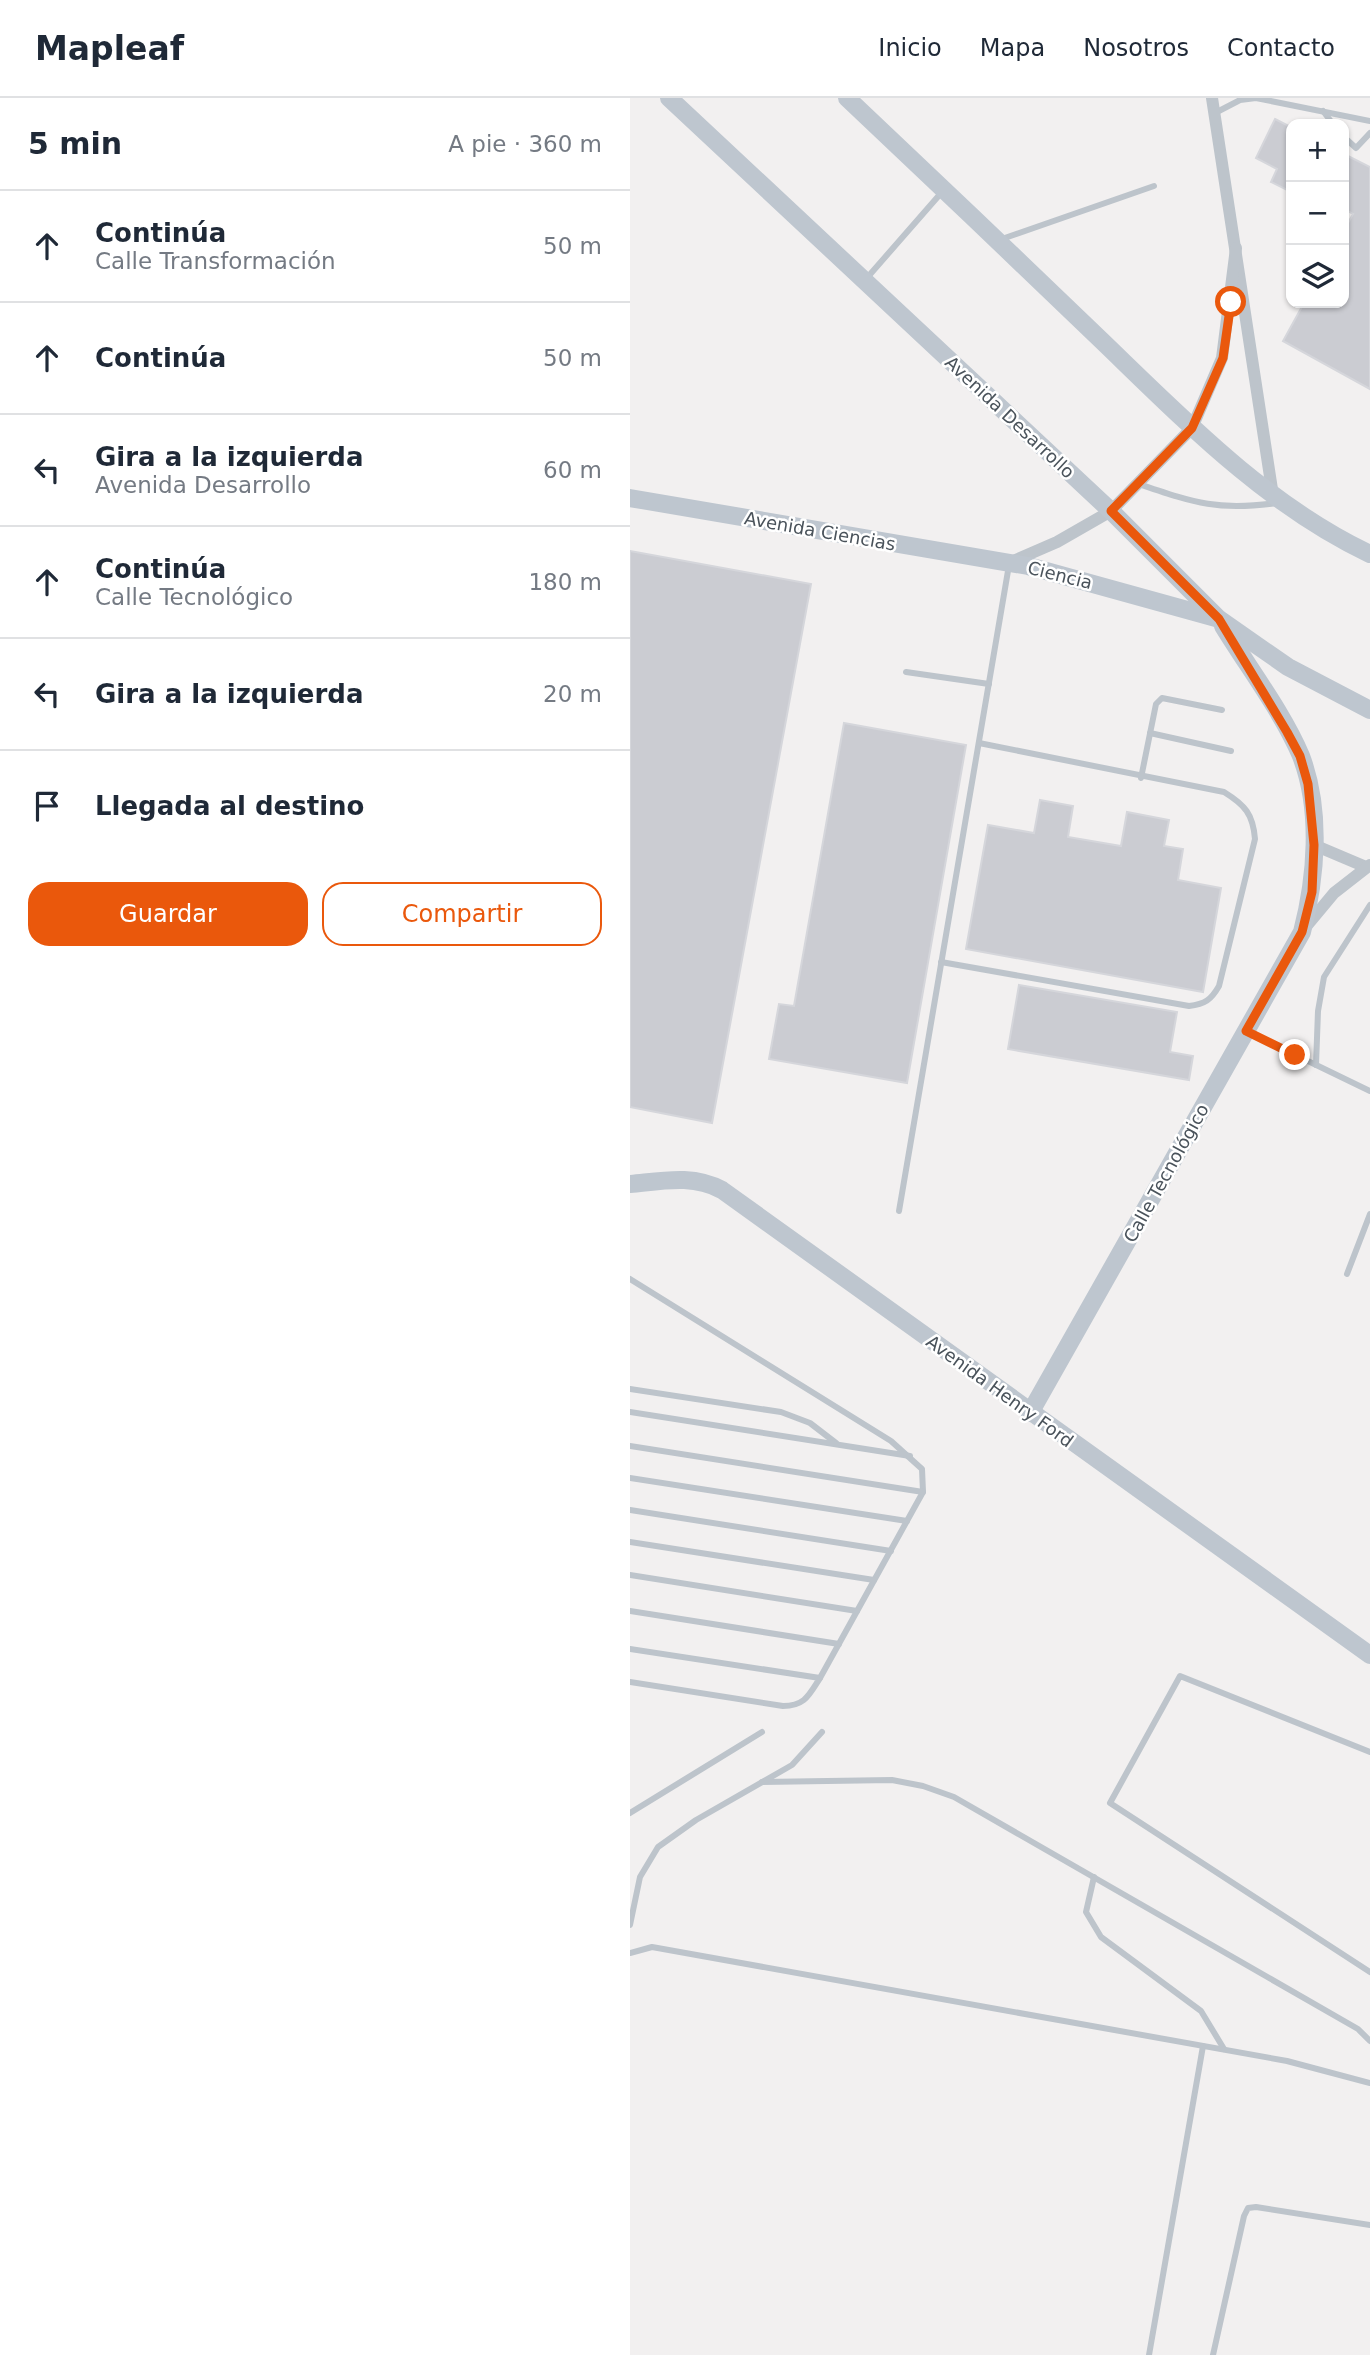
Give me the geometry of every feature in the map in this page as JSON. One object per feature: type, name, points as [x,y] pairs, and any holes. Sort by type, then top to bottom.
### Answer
[{"type":"street","name":"Avenida Desarrollo","points":[[669,98],[1111,511],[1219,619],[1287,667],[1370,710]]},
{"type":"street","points":[[847,98],[1192,428],[1278,499],[1341,541],[1370,554]]},
{"type":"street","points":[[1212,98],[1278,499]]},
{"type":"street","name":"Ciencia","points":[[1010,563],[1058,542],[1111,511],[1192,428],[1223,358],[1236,248]]},
{"type":"street","name":"Avenida Ciencias","points":[[630,498],[1010,563]]},
{"type":"street","name":"Ciencia","points":[[1010,563],[1219,619]]},
{"type":"street","name":"Calle Tecnológico","points":[[1219,619],[1300,756],[1308,784],[1314,845],[1312,892],[1302,932]]},
{"type":"street","name":"Calle Tecnológico","points":[[1314,845],[1368,866]]},
{"type":"street","name":"Calle Tecnológico","points":[[1030,1413],[1302,932],[1334,893],[1368,866]]},
{"type":"street","name":"Avenida Henry Ford","points":[[630,1184],[686,1179],[705,1181],[722,1189],[1030,1413],[1365,1651],[1370,1661]]},
{"type":"lane","points":[[1215,113],[1240,100],[1256,99],[1370,121]]},
{"type":"lane","points":[[1323,111],[1329,119]]},
{"type":"lane","points":[[1349,142],[1356,148],[1370,133]]},
{"type":"lane","points":[[997,240],[1154,186]]},
{"type":"lane","points":[[865,280],[944,190]]},
{"type":"lane","points":[[1139,484],[1213,507],[1240,508],[1278,499]]},
{"type":"lane","points":[[899,1211],[1010,563]]},
{"type":"lane","points":[[906,672],[989,684]]},
{"type":"lane","points":[[1141,778],[1156,704],[1161,698],[1222,710]]},
{"type":"lane","points":[[1150,733],[1231,751]]},
{"type":"lane","points":[[941,962],[1189,1006],[1203,1004],[1213,997],[1219,986],[1255,839],[1253,821],[1247,808],[1224,792],[1141,778],[979,743]]},
{"type":"lane","points":[[1316,1065],[1318,1011],[1324,977],[1369,907]]},
{"type":"lane","points":[[1246,1031],[1370,1091]]},
{"type":"lane","points":[[1347,1274],[1370,1214]]},
{"type":"lane","points":[[630,1279],[912,1457],[922,1469],[923,1492],[820,1678],[806,1700],[798,1706],[783,1706],[630,1682]]},
{"type":"lane","points":[[630,1389],[781,1412],[810,1423],[837,1444]]},
{"type":"lane","points":[[630,1412],[912,1457]]},
{"type":"lane","points":[[630,1446],[923,1492]]},
{"type":"lane","points":[[630,1478],[907,1521]]},
{"type":"lane","points":[[630,1510],[891,1551]]},
{"type":"lane","points":[[630,1542],[874,1580]]},
{"type":"lane","points":[[630,1575],[857,1611]]},
{"type":"lane","points":[[630,1611],[839,1644]]},
{"type":"lane","points":[[630,1649],[820,1678]]},
{"type":"lane","points":[[1370,1752],[1180,1676],[1110,1803],[1370,1972]]},
{"type":"lane","points":[[630,1813],[762,1732]]},
{"type":"lane","points":[[630,1925],[640,1877],[658,1847],[696,1820],[792,1765],[822,1732]]},
{"type":"lane","points":[[762,1782],[892,1780],[923,1786],[954,1797],[1358,2029],[1370,2041]]},
{"type":"lane","points":[[1094,1877],[1086,1912],[1101,1937],[1201,2011],[1224,2049]]},
{"type":"lane","points":[[630,1953],[652,1947],[1224,2049],[1287,2061],[1370,2083]]},
{"type":"lane","points":[[1358,2029],[1370,2029]]},
{"type":"lane","points":[[1149,2355],[1203,2046]]},
{"type":"lane","points":[[1213,2355],[1248,2208],[1370,2225]]},
{"type":"building","points":[[1275,119],[1286,124],[1286,190],[1271,182],[1277,169],[1256,158]]},
{"type":"building","points":[[1349,156],[1370,167],[1370,389],[1283,341],[1301,308],[1349,308],[1349,221],[1353,214],[1349,212]]},
{"type":"building","points":[[630,551],[811,584],[712,1123],[630,1107]]},
{"type":"building","points":[[844,723],[966,745],[907,1083],[769,1059],[779,1004],[794,1006]]},
{"type":"building","points":[[1040,800],[1073,806],[1068,837],[1121,846],[1127,812],[1169,820],[1164,846],[1183,849],[1178,880],[1221,888],[1203,992],[966,949],[988,825],[1034,833]]},
{"type":"building","points":[[1019,985],[1177,1012],[1170,1052],[1193,1056],[1189,1080],[1008,1049]]},
{"type":"route","points":[[1231,302],[1223,358],[1192,428],[1111,511],[1219,619],[1300,756],[1308,784],[1314,845],[1312,892],[1302,932],[1246,1031],[1295,1055]]}]
